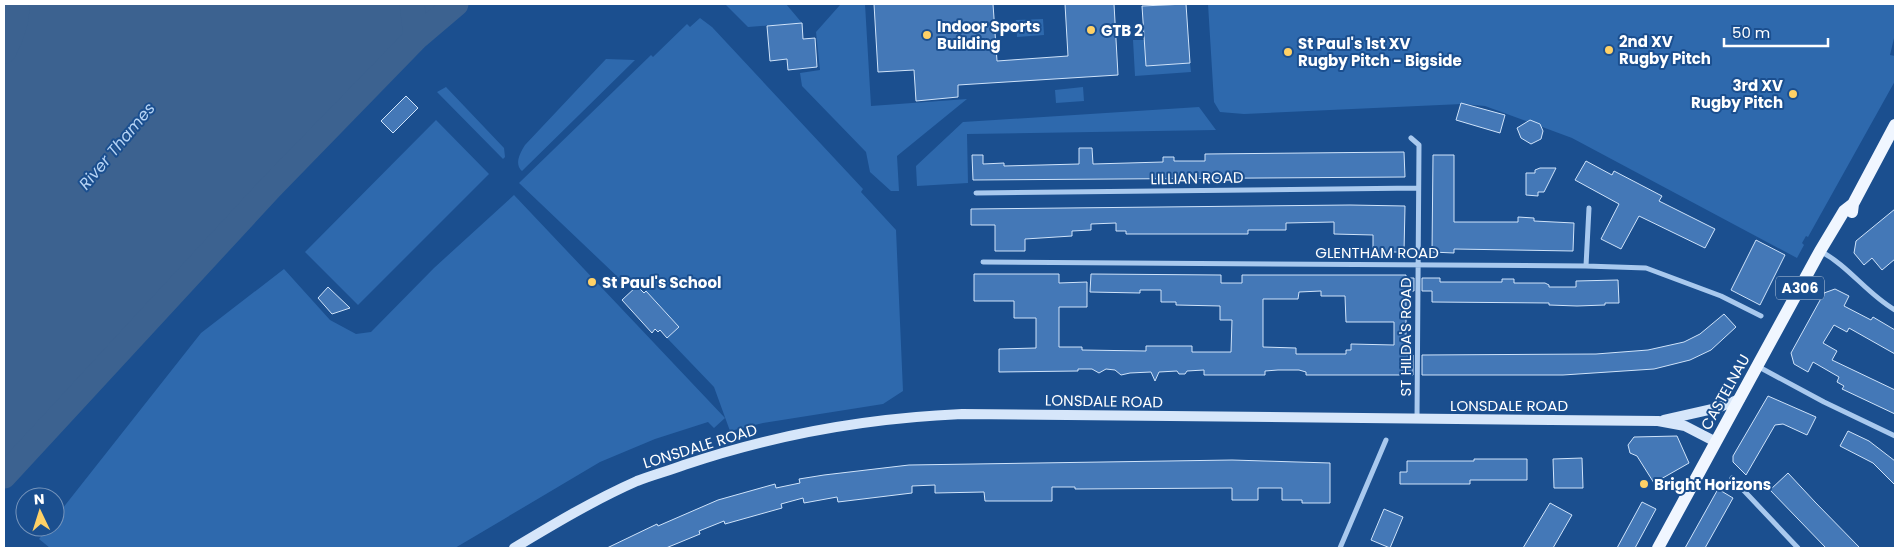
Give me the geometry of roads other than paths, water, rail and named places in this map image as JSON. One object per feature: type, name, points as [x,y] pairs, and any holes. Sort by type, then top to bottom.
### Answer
[{"type":"main road","name":"CASTELNAU","points":[[1658,548],[1759,366],[1820,250],[1844,211],[1853,204],[1895,125]]},
{"type":"main road","points":[[1658,421],[1716,408],[1740,399]]},
{"type":"main road","name":"LONSDALE ROAD","points":[[514,548],[581,508],[638,481],[724,452],[815,432],[915,416],[962,414],[1658,421],[1685,426],[1716,442]]},
{"type":"street","name":"ST HILDA'S ROAD","points":[[1411,138],[1419,145],[1417,420]]},
{"type":"street","name":"LILLIAN ROAD","points":[[976,193],[1418,188]]},
{"type":"street","points":[[1586,266],[1588,208]]},
{"type":"street","points":[[1820,250],[1854,276],[1879,301],[1895,310]]},
{"type":"street","name":"GLENTHAM ROAD","points":[[982,262],[1646,268],[1722,296],[1761,316]]},
{"type":"street","points":[[1759,366],[1824,402],[1895,436]]},
{"type":"street","points":[[1340,548],[1386,440]]},
{"type":"street","points":[[1732,478],[1798,548]]},
{"type":"water","name":"River Thames","points":[[13,4],[456,4],[416,38],[355,99],[4,476],[4,51],[16,21],[17,10]]},
{"type":"waterway","points":[[4,51],[16,21],[17,10],[13,4]]},
{"type":"waterway","points":[[4,476],[271,187],[416,38],[412,4]]},
{"type":"waterway","points":[[415,31],[416,38],[456,4]]},
{"type":"place","name":"GTB 2","points":[[1091,30]]},
{"type":"place","name":"Indoor Sports Building","points":[[927,35]]},
{"type":"place","name":"2nd XV Rugby Pitch","points":[[1609,50]]},
{"type":"place","name":"St Paul's 1st XV Rugby Pitch - Bigside","points":[[1288,52]]},
{"type":"place","name":"3rd XV Rugby Pitch","points":[[1793,94]]},
{"type":"place","name":"St Paul's School","points":[[592,282]]},
{"type":"place","name":"Bright Horizons","points":[[1644,484]]}]
